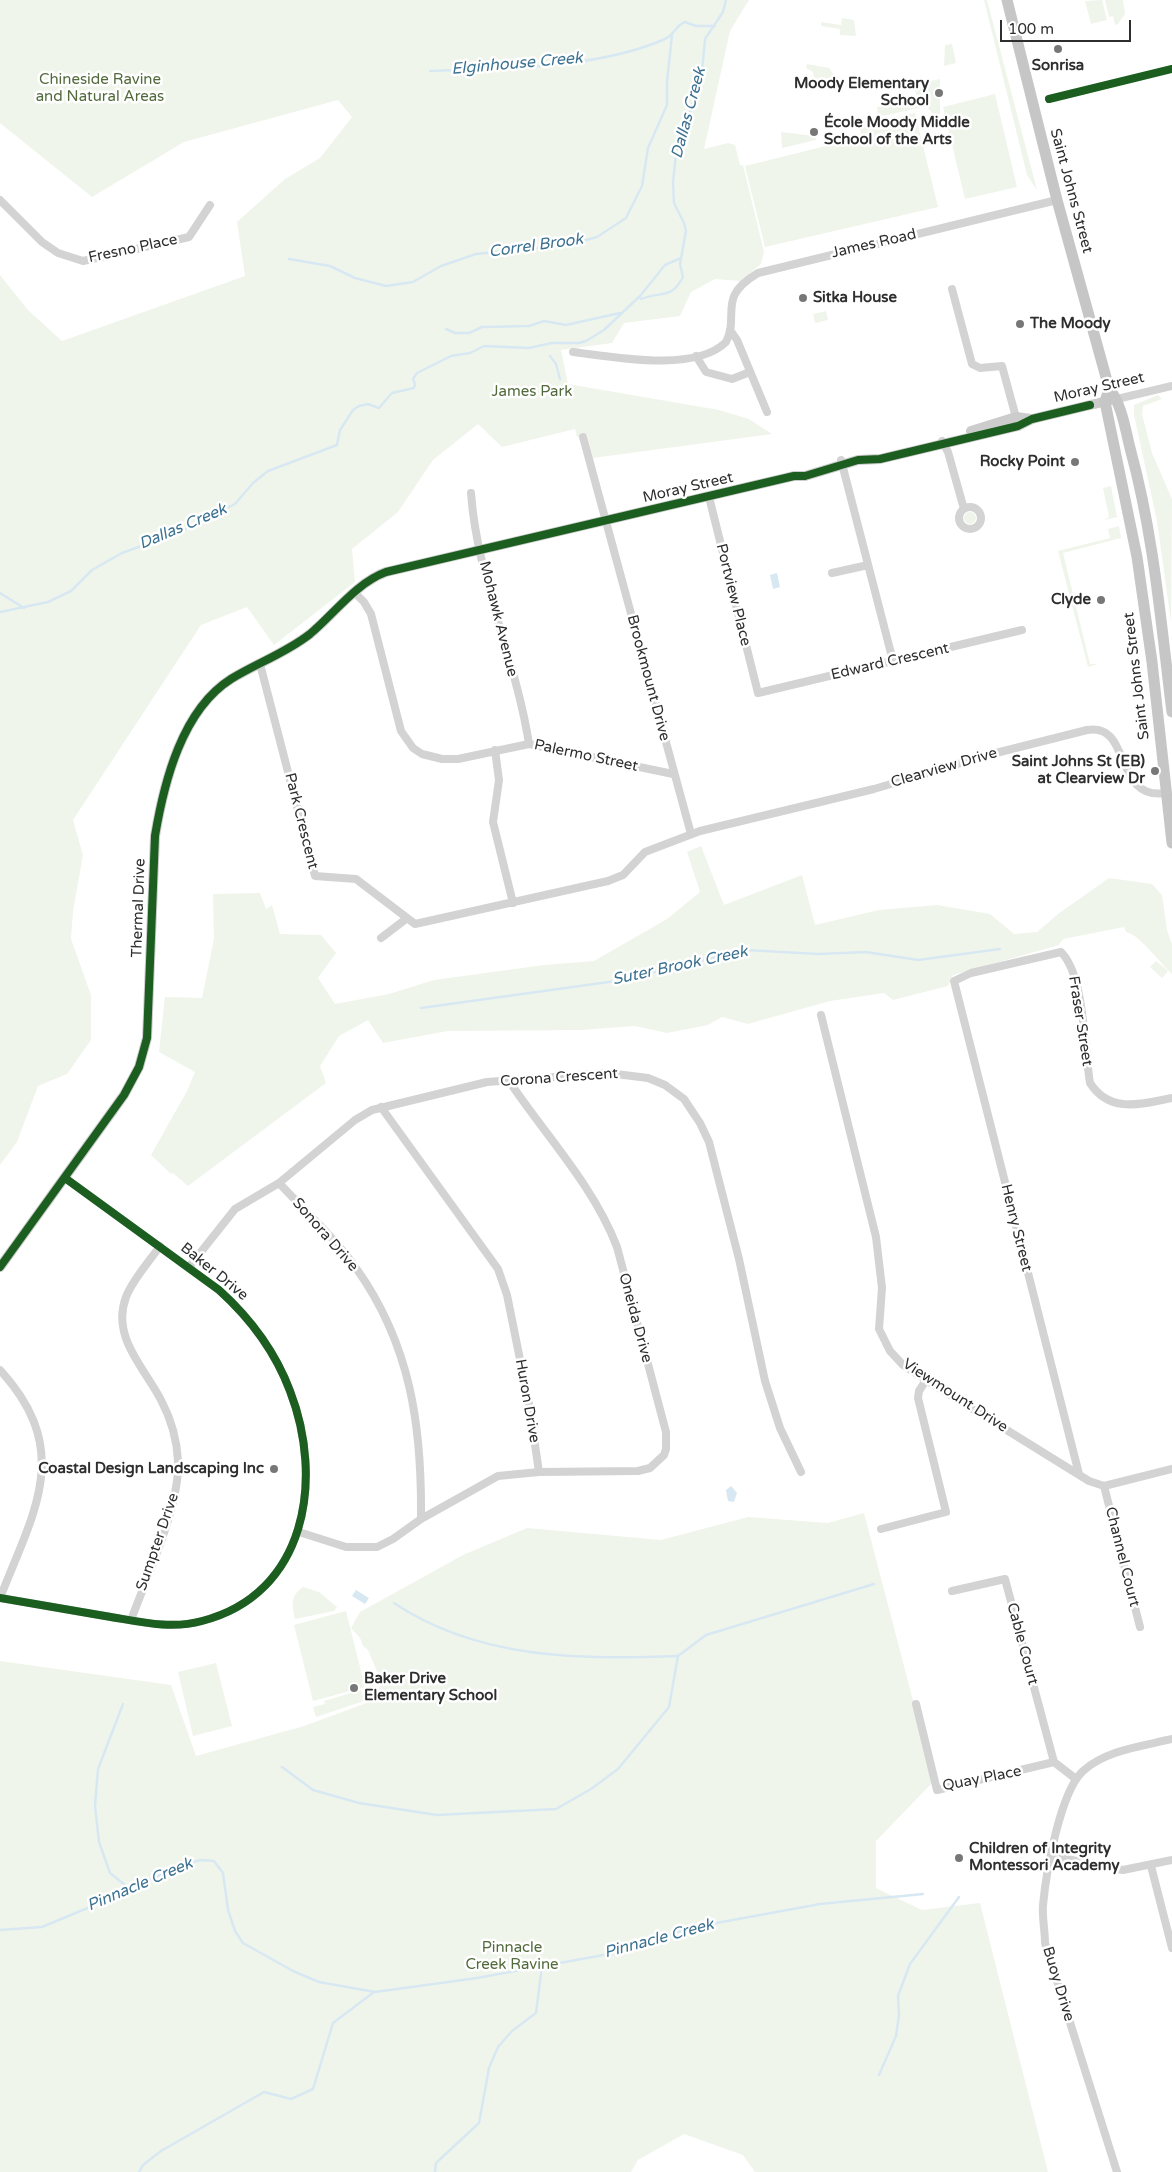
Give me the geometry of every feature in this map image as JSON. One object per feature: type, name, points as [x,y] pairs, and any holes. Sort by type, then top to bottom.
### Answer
[{"type":"main road","name":"Saint Johns Street","points":[[1007,0],[1057,200],[1109,388],[1117,399],[1135,467],[1150,540],[1169,666],[1172,712]]},
{"type":"main road","name":"Saint Johns Street","points":[[1109,388],[1105,402],[1131,519],[1152,662],[1172,843]]},
{"type":"street","name":"Fresno Place","points":[[0,200],[42,242],[58,253],[83,261],[189,237],[210,205]]},
{"type":"street","name":"James Road","points":[[767,412],[737,340],[730,330],[730,304],[734,295],[748,280],[764,270],[1057,200]]},
{"type":"street","points":[[952,289],[972,364],[980,368],[1002,366],[1017,421]]},
{"type":"street","points":[[574,352],[645,361],[696,356],[723,346],[729,337],[730,330]]},
{"type":"street","points":[[696,356],[706,372],[732,379],[750,372]]},
{"type":"street","name":"Moray Street","points":[[355,593],[371,578],[386,572],[794,476],[806,476],[841,462],[876,460],[1017,421],[1172,386]]},
{"type":"street","name":"Brookmount Drive","points":[[584,437],[601,506],[608,521],[673,774],[691,834]]},
{"type":"street","points":[[942,442],[964,509]]},
{"type":"street","points":[[841,462],[893,661]]},
{"type":"street","name":"Mohawk Avenue","points":[[471,493],[473,515],[480,549],[529,744]]},
{"type":"street","name":"Portview Place","points":[[709,497],[758,693]]},
{"type":"street","points":[[832,573],[868,565]]},
{"type":"street","name":"Palermo Street","points":[[355,593],[364,602],[371,614],[398,722],[408,744],[427,756],[452,759],[529,744],[673,774]]},
{"type":"street","name":"Thermal Drive","points":[[0,1266],[130,1086],[145,1047],[149,1023],[155,836],[164,790],[175,758],[194,719],[210,697],[231,679],[286,651],[309,635],[355,593]]},
{"type":"street","name":"Edward Crescent","points":[[758,693],[1022,630]]},
{"type":"street","points":[[1152,662],[1169,666]]},
{"type":"street","name":"Park Crescent","points":[[260,664],[315,876],[356,879],[406,919]]},
{"type":"street","name":"Clearview Drive","points":[[691,834],[874,789],[988,755],[1092,729],[1104,731],[1111,736],[1130,777],[1143,791],[1153,795],[1166,794]]},
{"type":"street","points":[[495,750],[499,780],[493,822],[513,903]]},
{"type":"street","points":[[381,938],[406,919],[420,924],[615,879],[627,872],[645,852],[691,834]]},
{"type":"street","name":"Fraser Street","points":[[954,981],[971,973],[1062,952],[1072,966],[1081,1009],[1089,1076],[1095,1090],[1104,1099],[1125,1106],[1172,1098]]},
{"type":"street","name":"Henry Street","points":[[954,981],[1079,1474]]},
{"type":"street","name":"Viewmount Drive","points":[[821,1016],[876,1237],[882,1288],[878,1329],[890,1351],[903,1365],[926,1380],[1089,1480],[1104,1486]]},
{"type":"street","name":"Corona Crescent","points":[[190,1267],[234,1209],[279,1183],[354,1120],[381,1107],[472,1084],[608,1073],[639,1075],[665,1085],[684,1099],[709,1142],[739,1259],[765,1381],[780,1428],[801,1472]]},
{"type":"street","name":"Oneida Drive","points":[[509,1081],[593,1197],[608,1223],[666,1437],[664,1456],[650,1468],[638,1471],[539,1472]]},
{"type":"street","name":"Huron Drive","points":[[381,1107],[498,1269],[509,1304],[529,1404],[539,1472]]},
{"type":"street","name":"Baker Drive","points":[[0,1598],[163,1625],[205,1621],[235,1608],[252,1598],[282,1565],[299,1532],[305,1481],[303,1438],[290,1389],[269,1347],[251,1322],[219,1290],[190,1267],[65,1178]]},
{"type":"street","name":"Sonora Drive","points":[[279,1183],[356,1268],[391,1331],[405,1369],[415,1412],[420,1455],[421,1519]]},
{"type":"street","name":"Sumpter Drive","points":[[131,1620],[173,1504],[178,1474],[177,1445],[169,1415],[129,1348],[122,1325],[126,1296],[160,1246]]},
{"type":"street","points":[[0,1370],[19,1392],[34,1418],[40,1438],[43,1472],[36,1507],[0,1598]]},
{"type":"street","points":[[880,1529],[946,1512],[918,1398],[919,1391],[926,1380]]},
{"type":"street","points":[[1104,1486],[1172,1469]]},
{"type":"street","points":[[299,1532],[346,1547],[377,1546],[393,1539],[421,1519],[498,1476],[539,1472]]},
{"type":"street","name":"Channel Court","points":[[1104,1486],[1140,1628]]},
{"type":"street","name":"Cable Court","points":[[952,1591],[1005,1579],[1054,1762]]},
{"type":"street","name":"Quay Place","points":[[916,1704],[937,1790],[1054,1762]]},
{"type":"street","name":"Buoy Drive","points":[[1117,2172],[1045,1943],[1043,1906],[1051,1856],[1062,1811],[1076,1779],[1089,1767],[1118,1753],[1172,1739]]},
{"type":"street","points":[[1054,1762],[1076,1779]]},
{"type":"street","points":[[1051,1856],[1123,1870],[1151,1866],[1172,1860]]},
{"type":"street","points":[[1151,1866],[1172,1948]]},
{"type":"green space","points":[[0,0],[749,0],[730,31],[704,149],[728,143],[735,145],[740,165],[743,165],[764,252],[761,264],[740,281],[715,279],[691,292],[680,316],[624,323],[612,343],[561,350],[568,384],[719,410],[749,419],[772,434],[593,458],[587,435],[577,437],[575,429],[502,447],[478,424],[433,460],[398,512],[352,549],[355,582],[274,645],[247,607],[201,625],[73,820],[83,855],[73,911],[71,939],[91,995],[91,1040],[67,1074],[38,1086],[17,1142],[0,1165],[0,275],[28,310],[62,341],[245,276],[237,222],[285,179],[320,158],[352,117],[338,100],[184,142],[92,197],[0,123]]},
{"type":"green space","points":[[984,0],[987,0],[1037,190],[1027,175]]},
{"type":"green space","points":[[1102,0],[1107,20],[1091,24],[1085,1]]},
{"type":"green space","points":[[1105,0],[1123,0],[1125,14],[1118,24],[1115,25],[1113,16],[1109,17]]},
{"type":"green space","points":[[842,18],[854,20],[856,36],[840,35],[840,29],[821,26],[821,22],[841,25]]},
{"type":"green space","points":[[952,44],[956,63],[944,66],[945,45]]},
{"type":"green space","points":[[807,64],[829,68],[834,75],[828,80],[814,78],[813,72],[806,68]]},
{"type":"green space","points":[[940,79],[940,114],[934,115],[925,105],[878,117],[877,107],[917,98],[914,85]]},
{"type":"green space","points":[[995,94],[1017,187],[965,199],[943,107]]},
{"type":"green space","points":[[915,113],[938,207],[765,247],[745,166],[862,137],[859,126]]},
{"type":"green space","points":[[781,132],[815,136],[816,140],[782,148]]},
{"type":"green space","points":[[826,311],[828,320],[815,323],[813,314]]},
{"type":"green space","points":[[1158,395],[1162,399],[1143,406],[1142,414],[1152,453],[1172,499],[1171,622],[1157,521],[1134,415],[1134,405]]},
{"type":"green space","points":[[1111,486],[1117,517],[1104,520],[1109,517],[1103,488]]},
{"type":"green space","points":[[968,512],[972,512],[976,518],[972,524],[968,524],[964,520],[964,516]]},
{"type":"green space","points":[[1119,526],[1121,538],[1063,553],[1090,664],[1098,664],[1088,667],[1058,551],[1110,538],[1108,529]]},
{"type":"green space","points":[[701,846],[724,905],[802,875],[815,925],[879,910],[937,905],[990,914],[1014,934],[1037,932],[1058,914],[1109,878],[1152,884],[1162,895],[1167,930],[1172,944],[1172,974],[1143,943],[1126,932],[1124,927],[1063,939],[1059,945],[953,975],[948,986],[893,1000],[884,993],[830,1001],[748,1024],[722,1017],[708,1025],[667,1033],[635,1026],[581,1030],[448,1031],[383,1043],[368,1020],[339,1036],[320,1066],[326,1083],[188,1186],[173,1173],[171,1174],[151,1155],[187,1091],[195,1072],[159,1052],[165,997],[202,998],[214,939],[213,894],[260,893],[266,909],[272,905],[280,934],[321,935],[336,953],[318,978],[335,1004],[389,994],[434,980],[544,965],[594,961],[667,919],[700,892],[687,852]]},
{"type":"green space","points":[[1156,961],[1168,971],[1162,978],[1150,967]]},
{"type":"green space","name":"Pinnacle Creek Ravine","points":[[864,1513],[934,1781],[876,1841],[876,1888],[922,1910],[980,1903],[1048,2172],[755,2172],[743,2155],[684,2134],[638,2160],[631,2172],[0,2172],[0,1661],[171,1685],[196,1756],[304,1726],[372,1701],[382,1683],[368,1650],[363,1646],[360,1638],[351,1628],[360,1612],[463,1555],[527,1528],[661,1540],[748,1517],[828,1523]]},
{"type":"green space","points":[[303,1587],[319,1592],[337,1607],[334,1611],[295,1619],[293,1609],[294,1597]]},
{"type":"green space","points":[[346,1611],[365,1687],[313,1701],[294,1625]]},
{"type":"green space","points":[[216,1663],[232,1726],[193,1736],[178,1672]]},
{"type":"green space","points":[[371,1684],[376,1688],[367,1700],[316,1717],[313,1707],[325,1704],[324,1701],[361,1690],[363,1695]]},
{"type":"shaded area","points":[[777,573],[780,587],[773,589],[770,575]]},
{"type":"shaded area","points":[[731,1486],[737,1493],[734,1502],[728,1501],[726,1490]]},
{"type":"shaded area","points":[[356,1590],[369,1598],[365,1604],[352,1596]]},
{"type":"waterway","name":"Dallas Creek","points":[[641,299],[670,292],[679,284],[683,277],[680,264],[686,231],[674,203],[673,182],[676,154],[678,144],[688,128],[690,112],[702,72],[705,39],[723,12],[726,0]]},
{"type":"waterway","name":"Elginhouse Creek","points":[[430,71],[580,62],[638,49],[665,39],[679,25],[685,22],[696,26],[715,26]]},
{"type":"waterway","name":"Correl Brook","points":[[289,259],[330,266],[355,278],[386,286],[413,282],[441,266],[476,254],[568,245],[597,237],[626,218],[642,186],[648,148],[667,105],[667,82],[672,35]]},
{"type":"waterway","name":"Dallas Creek","points":[[0,612],[48,602],[71,591],[92,570],[122,553],[177,533],[235,504],[253,483],[268,471],[337,445],[340,430],[353,410],[368,404],[379,408],[392,393],[414,388],[413,379],[417,373],[451,356],[470,353],[484,346],[529,348],[552,343],[579,343],[586,341],[604,330],[640,296],[665,265],[681,258]]},
{"type":"waterway","points":[[446,329],[455,333],[469,333],[482,327],[529,326],[544,321],[566,325],[620,313]]},
{"type":"waterway","points":[[550,356],[556,364],[560,379]]},
{"type":"waterway","points":[[0,593],[24,608]]},
{"type":"waterway","name":"Suter Brook Creek","points":[[421,1008],[616,981],[746,950],[818,954],[866,952],[918,960],[1000,949]]},
{"type":"waterway","points":[[282,1767],[313,1790],[359,1803],[437,1815],[556,1809],[591,1789],[618,1769],[669,1707],[678,1656],[706,1635],[874,1584]]},
{"type":"waterway","points":[[394,1603],[426,1622],[460,1635],[495,1645],[531,1652],[567,1656],[677,1656]]},
{"type":"waterway","points":[[123,1704],[98,1769],[95,1806],[99,1842],[110,1873],[130,1889]]},
{"type":"waterway","name":"Pinnacle Creek","points":[[0,1930],[42,1927],[114,1897],[184,1864],[201,1860],[214,1861],[223,1873],[228,1910],[235,1931],[243,1943],[293,1971],[319,1982],[375,1992],[477,1978],[620,1952],[689,1928],[820,1904],[923,1894]]},
{"type":"waterway","name":"Pinnacle Creek","points":[[879,2075],[896,2036],[899,2015],[898,1996],[910,1964],[959,1897]]},
{"type":"waterway","points":[[435,2172],[436,2163],[479,2123],[489,2068],[498,2047],[512,2031],[536,2013],[542,1966]]},
{"type":"waterway","points":[[139,2172],[143,2165],[161,2151],[264,2092],[291,2099],[313,2089],[333,2023],[374,1992]]},
{"type":"cycle path","points":[[1049,99],[1172,69]]},
{"type":"cycle path","points":[[0,1267],[124,1095],[139,1067],[147,1038],[155,836],[159,815],[170,771],[178,749],[188,728],[214,692],[231,679],[301,641],[355,591],[386,572],[794,476],[805,476],[858,460],[880,459],[1018,426],[1032,419],[1090,405]]},
{"type":"cycle path","points":[[0,1598],[154,1624],[178,1625],[202,1621],[237,1607],[265,1586],[285,1560],[298,1529],[305,1495],[305,1460],[300,1425],[290,1391],[277,1362],[251,1324],[219,1290],[65,1178]]},
{"type":"place","name":"Sonrisa","points":[[1058,49]]},
{"type":"place","name":"Moody Elementary School","points":[[939,93]]},
{"type":"place","name":"École Moody Middle School of the Arts","points":[[814,132]]},
{"type":"place","name":"Sitka House","points":[[803,298]]},
{"type":"place","name":"The Moody","points":[[1020,324]]},
{"type":"place","name":"Rocky Point","points":[[1075,462]]},
{"type":"place","name":"Clyde","points":[[1101,600]]},
{"type":"place","name":"Saint Johns St (EB) at Clearview Dr","points":[[1155,771]]},
{"type":"place","name":"Coastal Design Landscaping Inc","points":[[274,1469]]},
{"type":"place","name":"Baker Drive Elementary School","points":[[354,1688]]},
{"type":"place","name":"Children of Integrity Montessori Academy","points":[[959,1858]]},
{"type":"park label","name":"Chineside Ravine and Natural Areas","points":[[100,88]]},
{"type":"park label","name":"James Park","points":[[532,392]]}]
